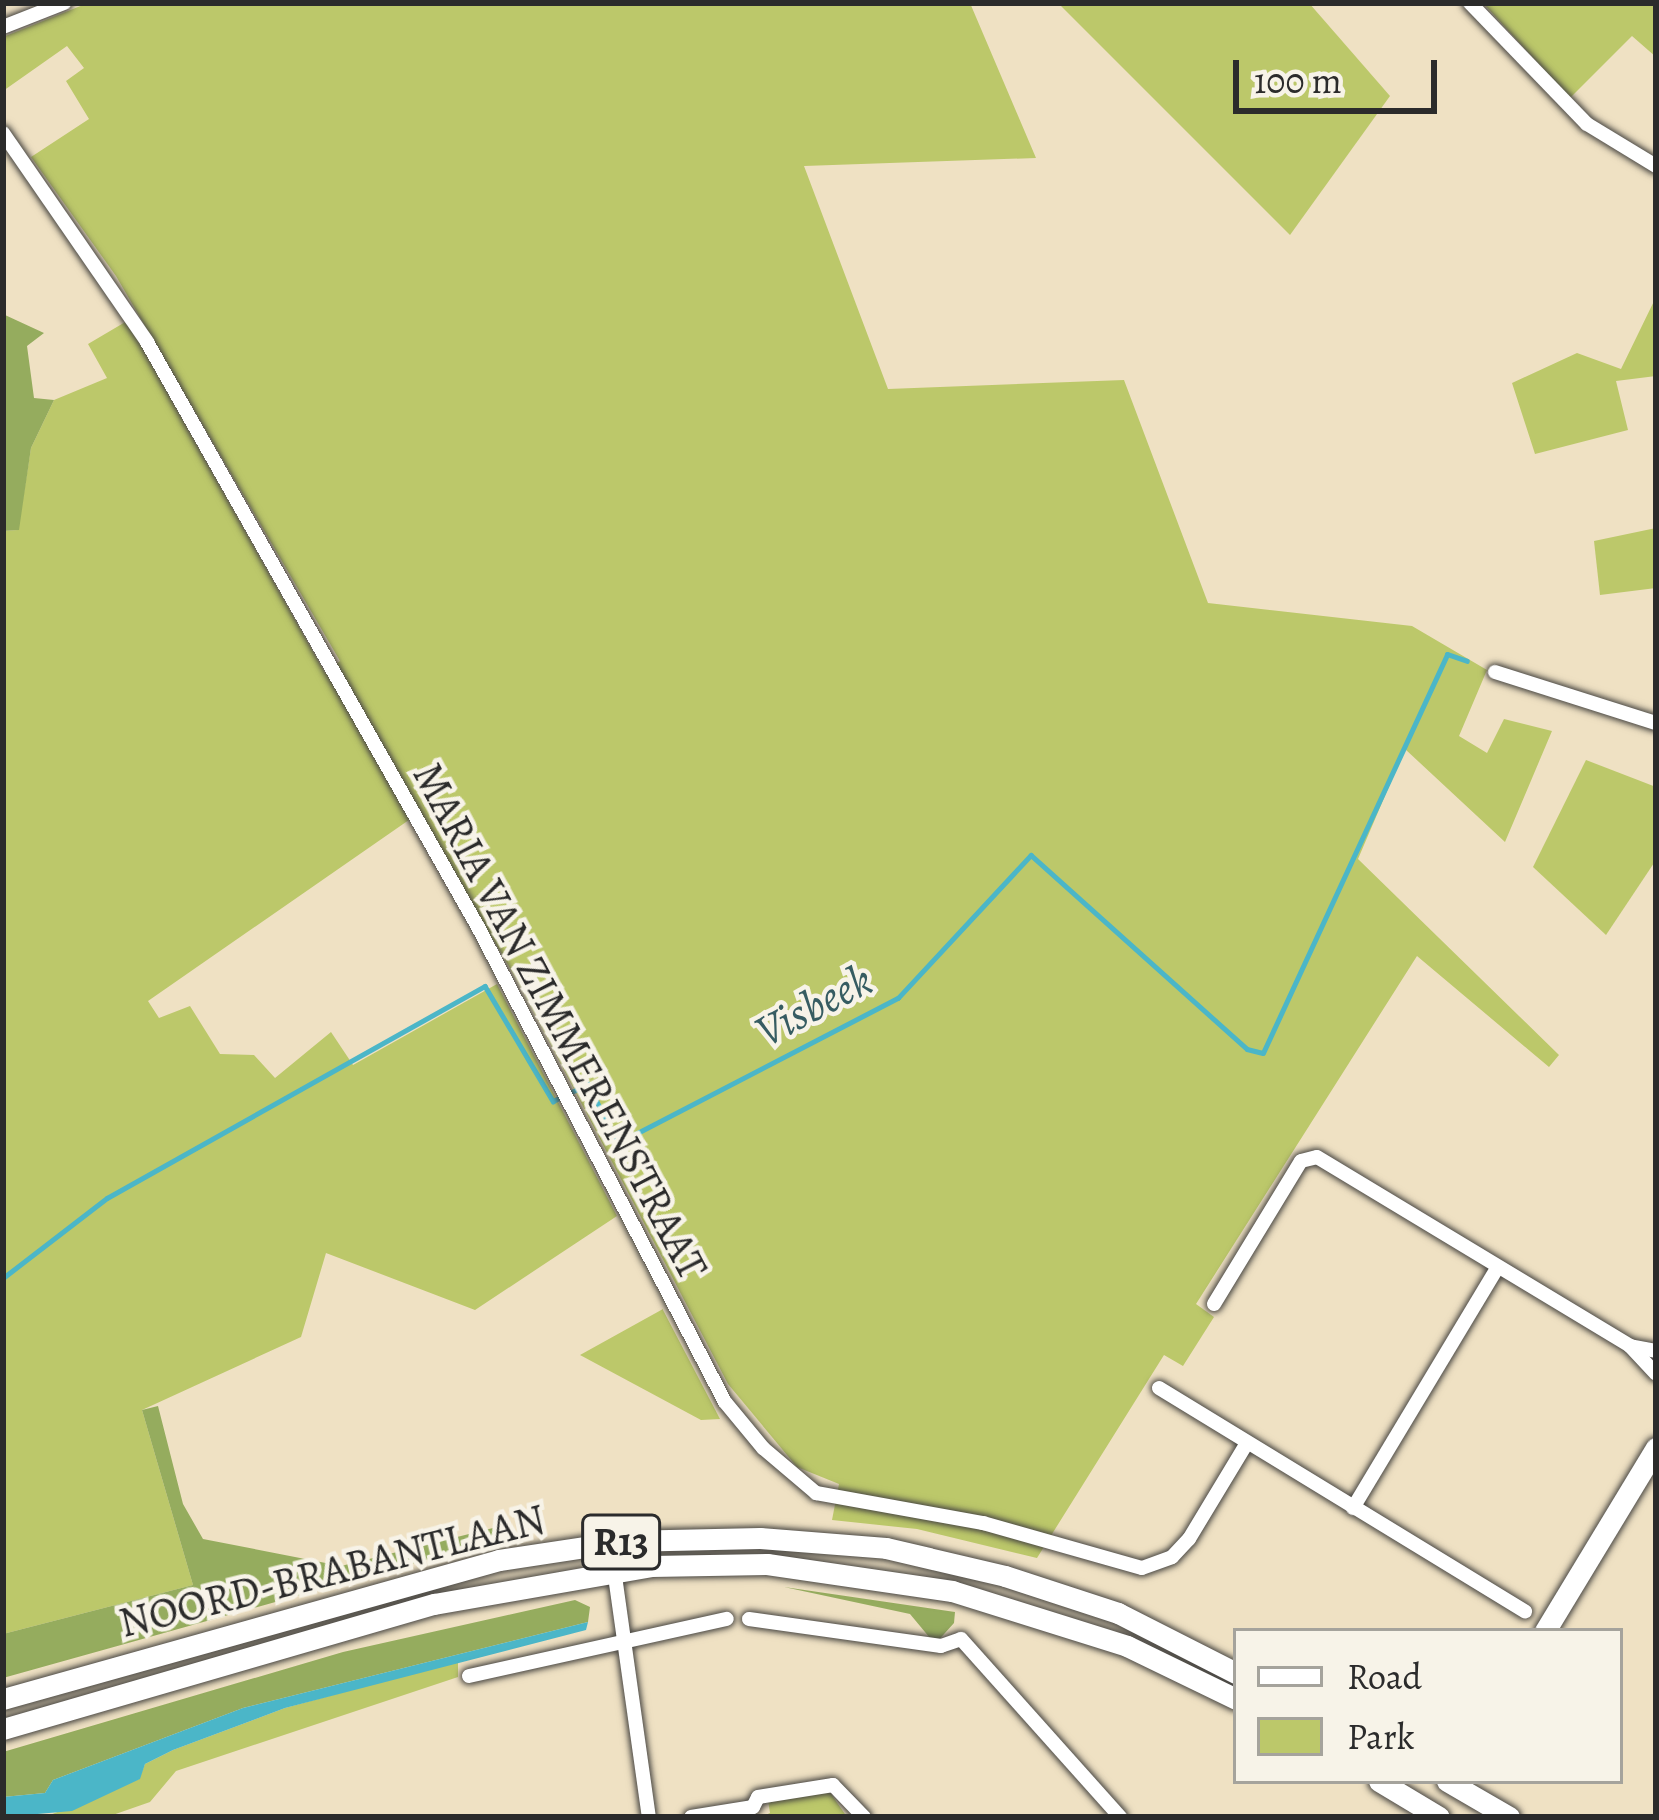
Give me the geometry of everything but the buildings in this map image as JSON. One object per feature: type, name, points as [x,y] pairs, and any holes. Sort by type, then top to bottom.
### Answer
[{"type":"main road","points":[[1547,1628],[1656,1448]]},
{"type":"main road","name":"NOORD-BRABANTLAAN","points":[[3,1699],[499,1560],[624,1541],[760,1538],[886,1548],[1005,1576],[1118,1613],[1233,1671]]},
{"type":"main road","name":"NOORD-BRABANTLAAN","points":[[3,1729],[434,1604],[614,1569],[766,1564],[952,1591],[1126,1646],[1233,1698]]},
{"type":"main road","points":[[1384,1784],[1435,1814],[1447,1784]]},
{"type":"main road","points":[[1453,1784],[1509,1817]]},
{"type":"street","points":[[3,27],[64,3]]},
{"type":"street","points":[[1470,3],[1587,124],[1656,166]]},
{"type":"street","name":"MARIA VAN ZIMMERENSTRAAT","points":[[3,133],[147,342],[478,928],[725,1402],[763,1448],[816,1492],[982,1522],[1142,1568],[1172,1557],[1189,1538],[1247,1443]]},
{"type":"street","points":[[1495,672],[1656,723]]},
{"type":"street","points":[[1214,1304],[1308,1156],[1630,1346],[1656,1374]]},
{"type":"street","points":[[1353,1508],[1498,1267]]},
{"type":"street","points":[[1630,1346],[1656,1351]]},
{"type":"street","points":[[1159,1388],[1525,1611]]},
{"type":"street","points":[[614,1569],[649,1817]]},
{"type":"street","points":[[470,1676],[622,1636],[727,1619]]},
{"type":"street","points":[[749,1619],[941,1646],[961,1640],[1120,1817]]},
{"type":"street","points":[[691,1817],[753,1812],[758,1797],[833,1785],[864,1817]]},
{"type":"green space","points":[[88,3],[970,3],[1036,158],[804,166],[888,389],[1124,380],[1208,603],[1412,626],[1487,670],[1459,736],[1487,753],[1504,719],[1552,731],[1505,842],[1405,749],[1358,859],[1559,1055],[1549,1067],[1417,956],[1196,1304],[1214,1317],[1183,1366],[1164,1355],[1037,1558],[917,1529],[832,1520],[839,1484],[797,1467],[728,1384],[518,982],[419,813],[148,1001],[159,1018],[190,1006],[220,1054],[254,1055],[275,1078],[331,1032],[353,1065],[497,984],[617,1216],[475,1310],[326,1253],[301,1337],[142,1410],[193,1585],[3,1634],[3,531],[18,530],[31,448],[54,400],[107,378],[88,344],[127,321],[325,673],[340,661],[116,276],[31,157],[89,119],[66,81],[84,68],[67,46],[3,91],[3,37]]},
{"type":"green space","points":[[1058,3],[1309,3],[1390,96],[1290,235]]},
{"type":"green space","points":[[1483,3],[1656,3],[1656,57],[1632,36],[1570,98]]},
{"type":"green space","points":[[1656,297],[1656,376],[1616,381],[1628,430],[1535,454],[1512,383],[1577,353],[1621,369]]},
{"type":"green space","points":[[5,315],[44,333],[27,346],[34,398],[54,400],[31,448],[19,530],[3,531]]},
{"type":"green space","points":[[1656,528],[1656,588],[1600,595],[1594,541]]},
{"type":"green space","points":[[1586,760],[1656,787],[1656,860],[1606,935],[1533,867]]},
{"type":"green space","points":[[663,1309],[720,1419],[701,1420],[580,1355]]},
{"type":"green space","points":[[158,1406],[183,1504],[203,1539],[341,1566],[505,1525],[508,1537],[3,1678],[3,1634],[193,1585],[142,1410]]},
{"type":"green space","points":[[784,1587],[955,1612],[954,1623],[935,1644],[910,1614]]},
{"type":"green space","points":[[575,1600],[590,1607],[588,1622],[243,1708],[53,1780],[45,1793],[3,1797],[3,1752],[343,1652]]},
{"type":"green space","points":[[458,1661],[458,1677],[176,1771],[150,1802],[107,1817],[45,1817],[139,1779],[145,1764],[173,1750],[285,1708]]},
{"type":"green space","points":[[829,1791],[847,1817],[761,1817],[770,1813],[768,1800]]},
{"type":"water","points":[[588,1622],[586,1630],[285,1708],[173,1750],[145,1764],[140,1779],[72,1811],[3,1817],[3,1797],[45,1793],[53,1780],[243,1708]]},
{"type":"waterway","name":"Visbeek","points":[[3,1278],[107,1198],[485,986],[553,1101],[588,1084],[618,1143],[898,998],[1031,855],[1247,1049],[1263,1053],[1447,654],[1467,661]]}]
